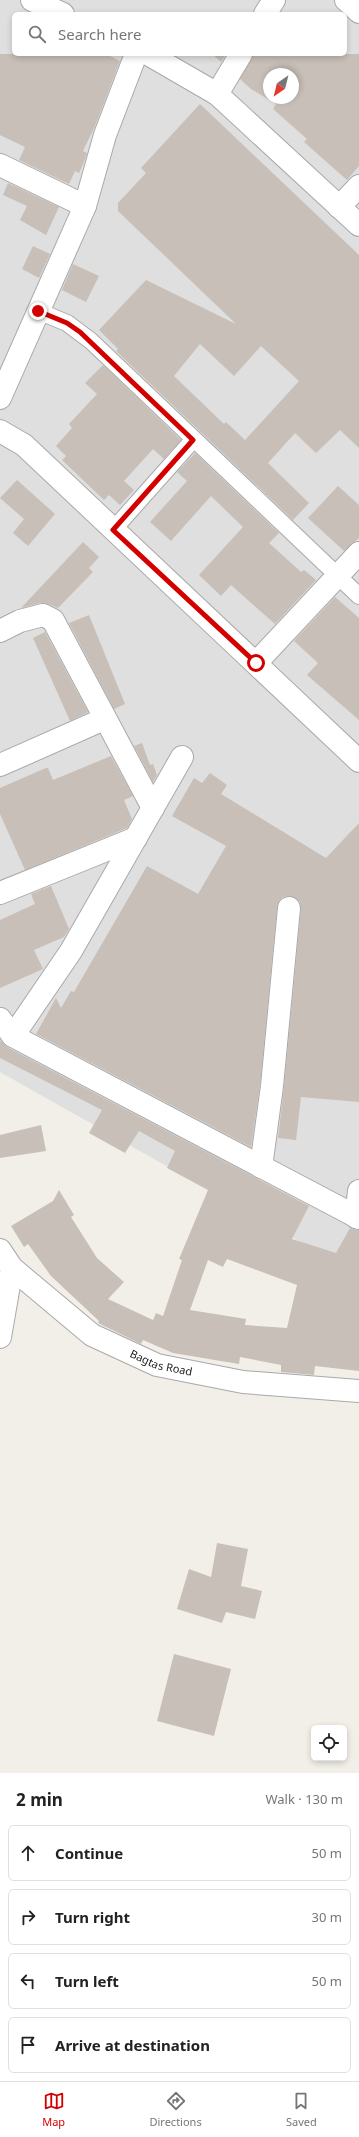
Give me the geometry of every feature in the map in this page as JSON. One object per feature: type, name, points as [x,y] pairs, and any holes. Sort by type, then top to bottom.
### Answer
[{"type":"street","points":[[32,0],[59,12]]},
{"type":"street","points":[[266,12],[274,0]]},
{"type":"street","points":[[346,0],[359,12]]},
{"type":"street","points":[[0,398],[85,206],[105,135],[135,56]]},
{"type":"street","points":[[152,56],[218,94],[359,225]]},
{"type":"street","points":[[218,94],[240,56]]},
{"type":"street","points":[[0,165],[85,206]]},
{"type":"street","points":[[339,207],[359,186]]},
{"type":"street","points":[[0,431],[24,445],[359,761]]},
{"type":"street","points":[[256,663],[359,553]]},
{"type":"street","points":[[0,631],[20,621],[44,615],[53,620],[104,719],[153,808]]},
{"type":"street","points":[[0,765],[104,719]]},
{"type":"street","points":[[182,757],[71,951],[6,1028],[261,1167],[358,1217],[359,1191]]},
{"type":"street","points":[[0,894],[136,838]]},
{"type":"street","points":[[261,1167],[272,1086],[289,908]]},
{"type":"street","name":"Bagtas Road","points":[[0,1250],[12,1268],[92,1335],[157,1364],[244,1382],[359,1391]]},
{"type":"street","points":[[0,1337],[12,1268]]},
{"type":"lane","points":[[38,311],[67,323],[80,332],[359,596]]},
{"type":"lane","points":[[113,530],[193,440]]},
{"type":"shaded area","points":[[0,0],[359,0],[359,1275],[0,1072]]},
{"type":"building","points":[[0,54],[12,54],[12,56],[110,56],[120,61],[95,126],[83,151],[87,153],[84,162],[79,173],[75,171],[69,184],[19,160],[25,147],[0,135]]},
{"type":"building","points":[[347,54],[359,54],[359,166],[347,180],[304,142],[307,139],[273,109],[276,104],[299,104],[299,68],[263,68],[263,96],[251,89],[240,79],[252,56],[347,56]]},
{"type":"building","points":[[214,56],[225,56],[221,62]]},
{"type":"building","points":[[200,104],[359,255],[359,448],[340,430],[316,453],[295,433],[268,463],[309,503],[293,520],[116,351],[118,349],[99,330],[146,280],[236,324],[118,211],[118,203],[146,173],[141,168]],"holes":[[[200,344],[234,376],[261,346],[299,381],[245,440],[226,422],[224,424],[174,376]]]},
{"type":"building","points":[[8,183],[59,207],[46,235],[20,220],[27,206],[3,195]]},
{"type":"building","points":[[33,246],[50,254],[39,278],[22,269]]},
{"type":"building","points":[[73,264],[99,276],[86,302],[62,290]]},
{"type":"building","points":[[103,365],[181,440],[164,459],[153,449],[124,481],[134,490],[120,505],[109,495],[104,500],[62,460],[66,456],[56,446],[72,428],[69,424],[97,394],[85,383]]},
{"type":"building","points":[[195,453],[279,533],[269,543],[301,572],[304,570],[316,580],[275,624],[231,585],[221,596],[199,575],[243,527],[211,496],[171,541],[150,522],[187,481],[177,472]]},
{"type":"building","points":[[17,480],[55,514],[28,546],[13,533],[24,519],[0,498]]},
{"type":"building","points":[[338,486],[359,505],[359,538],[344,551],[308,518]]},
{"type":"building","points":[[83,542],[99,557],[89,568],[93,572],[58,608],[49,604],[40,603],[21,608]]},
{"type":"building","points":[[335,597],[359,618],[359,720],[307,675],[318,663],[294,641]]},
{"type":"building","points":[[89,615],[125,704],[114,709],[69,623]]},
{"type":"building","points":[[45,632],[88,712],[70,721],[33,638]]},
{"type":"building","points":[[142,743],[150,765],[153,764],[157,775],[153,782],[134,746]]},
{"type":"building","points":[[111,756],[133,796],[124,800],[132,819],[127,828],[25,870],[0,814],[0,788],[46,768],[48,768],[53,780]]},
{"type":"building","points":[[210,773],[227,785],[221,794],[326,858],[359,823],[359,1102],[301,1097],[296,1140],[278,1138],[301,909],[300,902],[296,898],[290,896],[283,897],[279,901],[277,907],[260,1085],[251,1147],[36,1034],[56,998],[61,1008],[71,991],[74,992],[147,866],[198,894],[226,846],[172,816],[194,778],[202,783]]},
{"type":"building","points":[[51,886],[69,929],[64,937],[34,950],[43,969],[0,988],[0,920],[35,904],[31,894]]},
{"type":"building","points":[[0,1040],[7,1047],[309,1206],[292,1239],[336,1253],[350,1228],[359,1230],[359,1371],[315,1366],[314,1375],[281,1372],[281,1365],[240,1357],[239,1364],[173,1353],[143,1340],[141,1344],[98,1323],[99,1321],[51,1276],[28,1244],[24,1247],[11,1226],[53,1201],[59,1190],[74,1215],[71,1217],[97,1258],[124,1282],[108,1299],[153,1320],[156,1313],[163,1316],[182,1260],[179,1259],[208,1190],[167,1168],[175,1151],[139,1131],[125,1153],[89,1133],[102,1110],[0,1058]],"holes":[[[227,1259],[297,1285],[287,1328],[245,1325],[246,1319],[190,1310],[208,1260],[223,1267]]]},
{"type":"building","points":[[41,1125],[46,1151],[0,1158],[0,1135]]},
{"type":"building","points":[[217,1543],[248,1549],[241,1586],[262,1591],[255,1619],[226,1612],[222,1623],[177,1609],[189,1569],[211,1577]]},
{"type":"building","points":[[174,1654],[231,1669],[214,1736],[157,1721]]},
{"type":"route","points":[[38,311],[67,323],[91,341],[193,440],[113,530],[256,663]]}]
